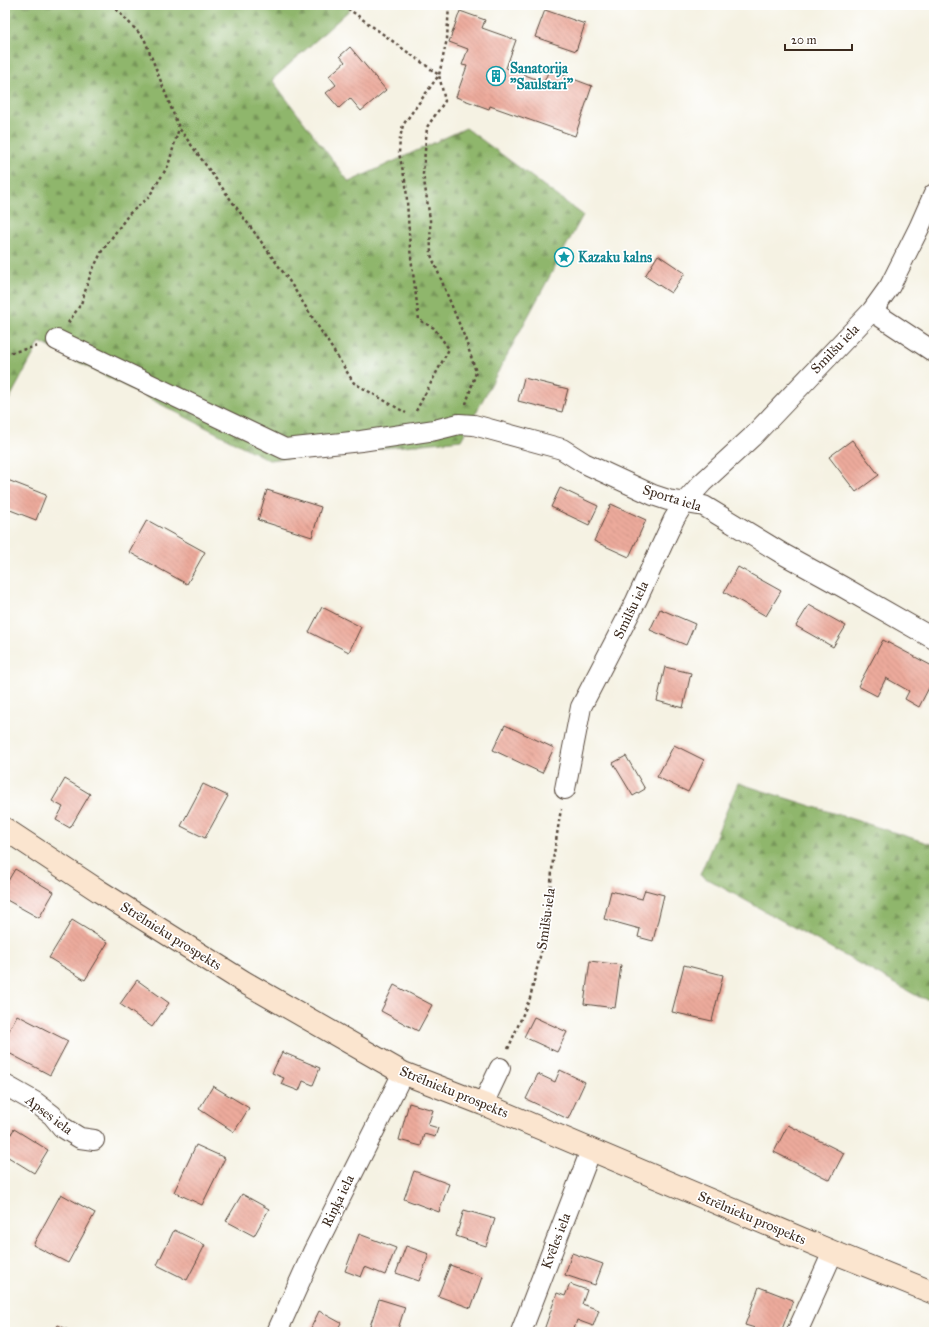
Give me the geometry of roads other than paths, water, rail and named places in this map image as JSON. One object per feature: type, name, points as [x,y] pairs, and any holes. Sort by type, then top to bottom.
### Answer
[{"type":"street","name":"Smilšu iela","points":[[565,789],[582,707],[636,602],[674,519],[684,503],[702,483],[752,437],[872,311],[890,286],[934,194]]},
{"type":"street","points":[[872,311],[934,352]]},
{"type":"street","name":"Sporta iela","points":[[57,340],[285,449],[361,441],[428,431],[460,424],[474,425],[562,449],[584,463],[653,495],[684,503],[704,506],[783,554],[934,639]]},
{"type":"street","name":"Strēlnieku prospekts","points":[[5,829],[99,891],[244,982],[403,1073],[483,1104],[833,1252],[934,1293]]},
{"type":"street","points":[[483,1104],[500,1068]]},
{"type":"street","name":"Riņķa iela","points":[[277,1332],[313,1252],[403,1073]]},
{"type":"street","name":"Apses iela","points":[[5,1085],[35,1102],[52,1115],[62,1127],[80,1138],[94,1140]]},
{"type":"street","name":"Kvēles iela","points":[[521,1332],[591,1150]]},
{"type":"street","points":[[797,1332],[833,1252]]},
{"type":"place","name":"Sanatorija \"Saulstari\"","points":[[496,76]]},
{"type":"place","name":"Kazaku kalns","points":[[564,257]]}]
